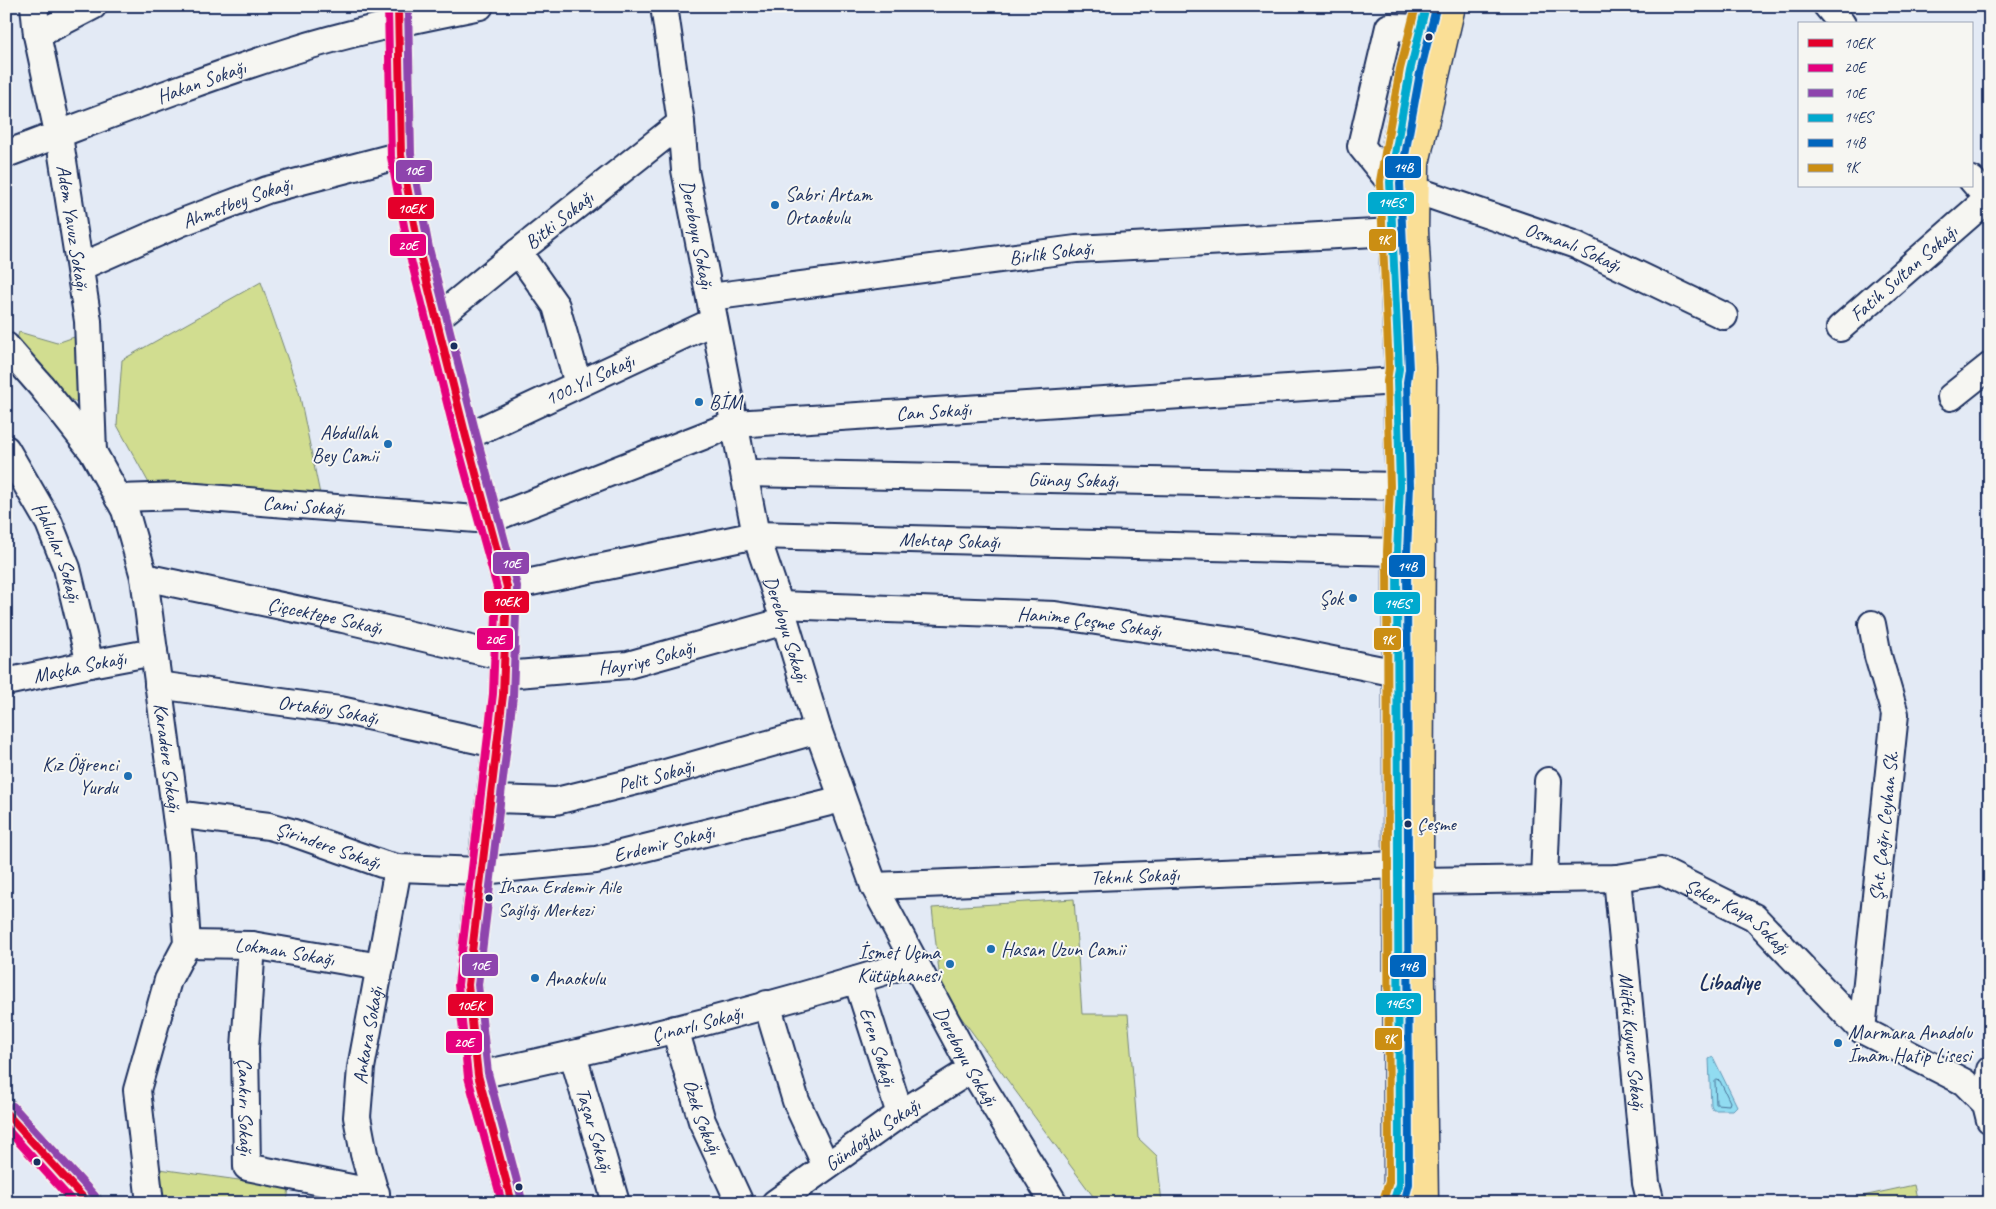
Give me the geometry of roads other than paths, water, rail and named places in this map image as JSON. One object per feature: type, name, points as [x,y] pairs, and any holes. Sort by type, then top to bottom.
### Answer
[{"type":"main road","points":[[1424,1203],[1420,881],[1422,368],[1414,231],[1402,186],[1415,163],[1451,6]]},
{"type":"main road","points":[[1398,1203],[1397,552],[1400,486],[1397,381],[1399,369],[1393,232],[1402,186],[1410,71],[1423,17]]},
{"type":"street","name":"Adem Yavuz Sokağı","points":[[34,6],[58,135],[88,321],[93,452]]},
{"type":"street","points":[[38,35],[93,6]]},
{"type":"street","name":"Hakan Sokağı","points":[[6,154],[186,87],[399,14],[480,6]]},
{"type":"street","name":"Dereboyu Sokağı","points":[[664,6],[681,122],[685,170],[756,535],[818,730],[874,886],[972,1069],[1054,1203]]},
{"type":"street","points":[[1827,6],[1840,22]]},
{"type":"street","points":[[399,14],[401,155],[419,250],[466,436],[507,587],[503,696],[468,985],[478,1074],[512,1203]]},
{"type":"street","name":"Bitki Sokağı","points":[[436,319],[681,122]]},
{"type":"street","name":"Ahmetbey Sokağı","points":[[80,267],[180,223],[267,190],[401,155]]},
{"type":"street","name":"Osmanlı Sokağı","points":[[1402,186],[1576,246],[1724,316]]},
{"type":"street","name":"Fatih Sultan Sokağı","points":[[1840,328],[1985,194]]},
{"type":"street","name":"Birlik Sokağı","points":[[712,309],[1076,249],[1393,232]]},
{"type":"street","points":[[518,252],[556,306],[578,384]]},
{"type":"street","name":"100.Yıl Sokağı","points":[[466,436],[578,384],[712,309]]},
{"type":"street","name":"Karadere Sokağı","points":[[6,346],[42,387],[93,452],[125,510],[144,577],[181,853],[187,944]]},
{"type":"street","points":[[1950,397],[1990,366]]},
{"type":"street","name":"Can Sokağı","points":[[489,520],[734,424],[1397,381]]},
{"type":"street","name":"Halıcılar Sokağı","points":[[6,449],[49,523],[68,568],[90,664]]},
{"type":"street","name":"Günay Sokağı","points":[[744,473],[1400,486]]},
{"type":"street","name":"Cami Sokağı","points":[[118,498],[184,496],[489,520]]},
{"type":"street","name":"Mehtap Sokağı","points":[[507,587],[756,535],[1397,552]]},
{"type":"street","name":"Çiçcektepe Sokağı","points":[[144,577],[343,619],[504,666]]},
{"type":"street","name":"Hayriye Sokağı","points":[[504,666],[628,665],[782,613]]},
{"type":"street","name":"Hanime Çeşme Sokağı","points":[[782,613],[1055,615],[1253,644],[1397,673]]},
{"type":"street","name":"Şht. Çağrı Ceyhan Sk.","points":[[1862,1030],[1895,714],[1878,656],[1872,624]]},
{"type":"street","name":"Maçka Sokağı","points":[[6,682],[154,652]]},
{"type":"street","name":"Ortaköy Sokağı","points":[[158,685],[340,710],[496,744]]},
{"type":"street","name":"Pelit Sokağı","points":[[490,799],[556,801],[637,781],[818,730]]},
{"type":"street","points":[[1544,879],[1548,781]]},
{"type":"street","name":"Erdemir Sokağı","points":[[481,870],[596,860],[842,799]]},
{"type":"street","name":"Şirindere Sokağı","points":[[176,814],[269,826],[398,868],[481,870]]},
{"type":"street","name":"Teknık Sokağı","points":[[874,886],[1398,865]]},
{"type":"street","name":"Ankara Sokağı","points":[[377,1198],[364,1154],[357,1117],[361,1068],[398,868]]},
{"type":"street","name":"Şeker Kaya Sokağı","points":[[1420,881],[1617,878],[1661,871],[1754,917],[1862,1030],[1964,1082],[1988,1112]]},
{"type":"street","name":"Müftü Kuyusu Sokağı","points":[[1617,878],[1646,1183],[1651,1203]]},
{"type":"street","points":[[150,1203],[137,1090],[168,980],[187,944]]},
{"type":"street","name":"Lokman Sokağı","points":[[187,944],[252,945],[380,967]]},
{"type":"street","name":"Çankırı Sokağı","points":[[252,945],[246,1048],[247,1167],[377,1198]]},
{"type":"street","name":"Çınarlı Sokağı","points":[[478,1074],[573,1055],[675,1029],[857,980],[914,962]]},
{"type":"street","name":"Eren Sokağı","points":[[857,980],[900,1114]]},
{"type":"street","points":[[767,1004],[796,1101],[826,1166]]},
{"type":"street","name":"Özek Sokağı","points":[[675,1029],[702,1121],[740,1203]]},
{"type":"street","name":"Taşar Sokağı","points":[[573,1055],[616,1203]]},
{"type":"street","name":"Gündoğdu Sokağı","points":[[775,1203],[900,1114],[972,1069]]},
{"type":"street","points":[[1988,1112],[1990,1070]]},
{"type":"street","points":[[9,1124],[88,1203]]},
{"type":"water","points":[[1713,1057],[1737,1106],[1733,1110],[1713,1110],[1711,1106],[1709,1059]]},
{"type":"place","name":"Sabri Artam Ortaokulu","points":[[775,205]]},
{"type":"place","name":"BİM","points":[[699,402]]},
{"type":"place","name":"Abdullah Bey Camii","points":[[388,444]]},
{"type":"place","name":"Şok","points":[[1353,598]]},
{"type":"place","name":"Kız Öğrenci Yurdu","points":[[128,776]]},
{"type":"place","name":"Çeşme","points":[[1408,824]]},
{"type":"place","name":"İhsan Erdemir Aile Sağlığı Merkezi","points":[[489,898]]},
{"type":"place","name":"Hasan Uzun Camii","points":[[991,949]]},
{"type":"place","name":"İsmet Uçma Kütüphanesi","points":[[950,964]]},
{"type":"place","name":"Anaokulu","points":[[535,978]]},
{"type":"place","name":"Marmara Anadolu İmam Hatip Lisesi","points":[[1838,1043]]},
{"type":"district","name":"Libadiye","points":[[1729,983]]}]
